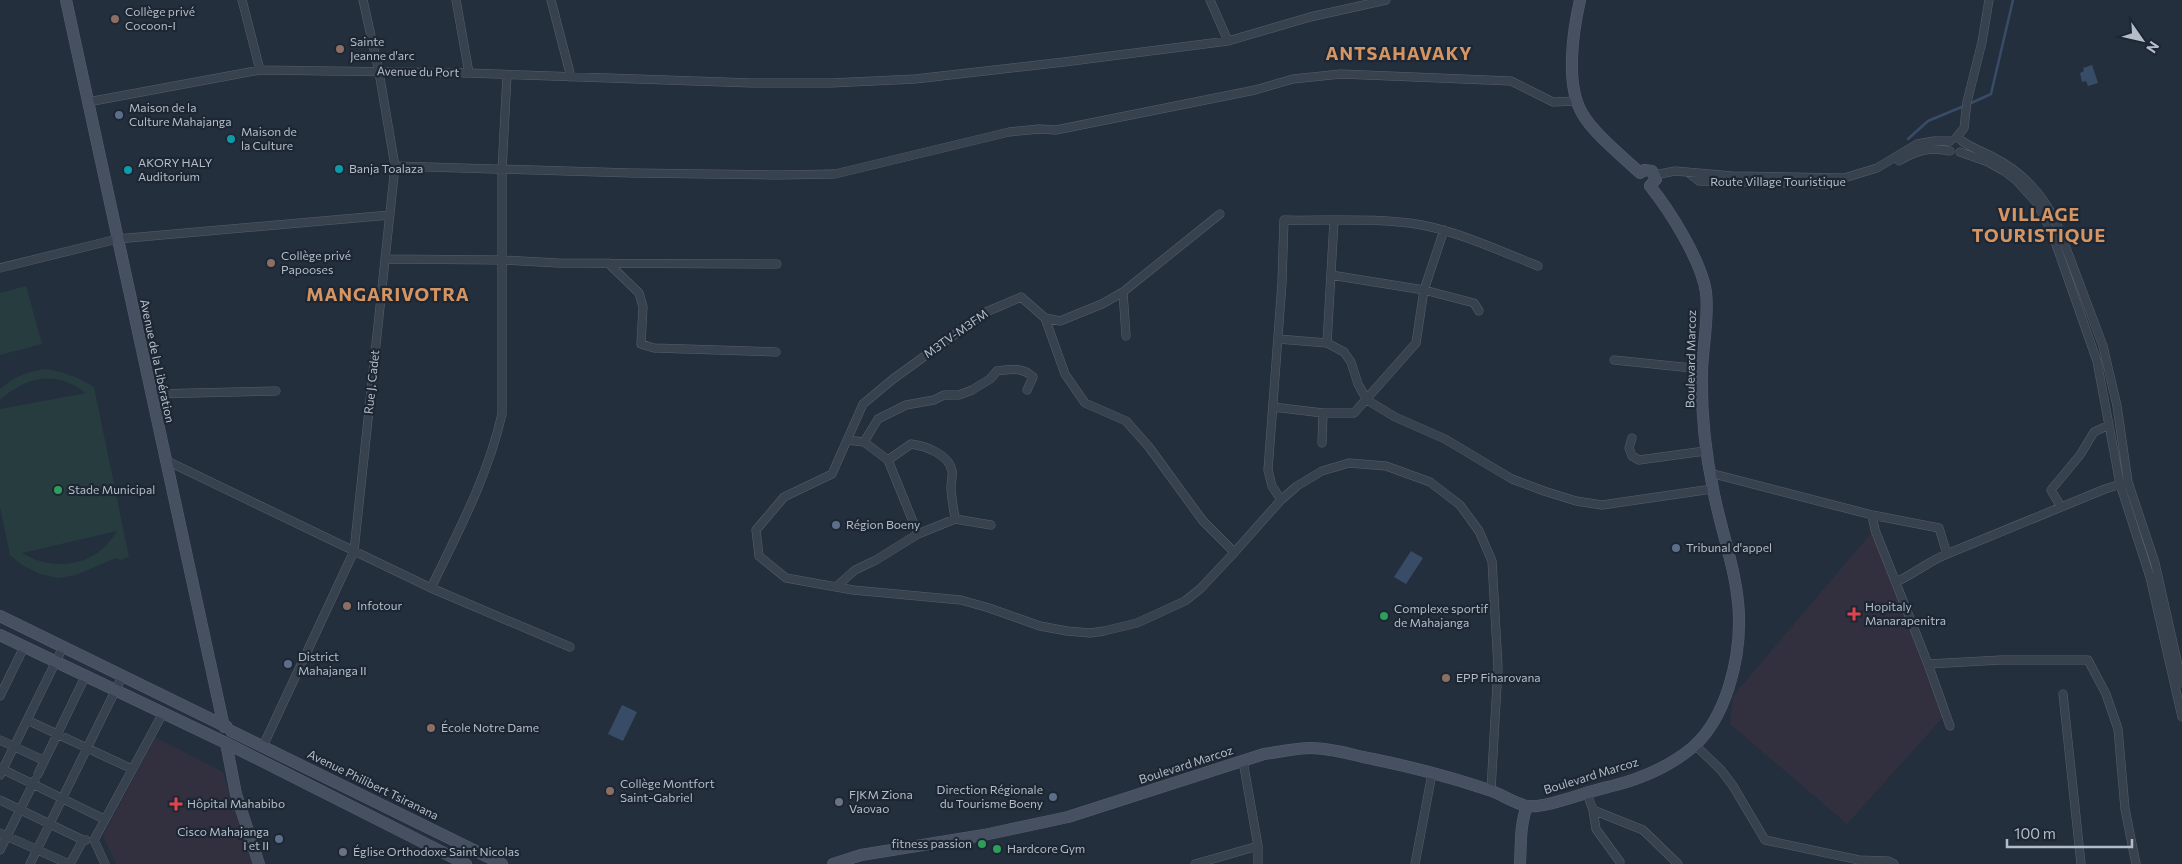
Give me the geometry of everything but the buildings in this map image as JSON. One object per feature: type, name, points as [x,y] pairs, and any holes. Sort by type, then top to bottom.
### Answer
[{"type":"main road","name":"Avenue de la Libération","points":[[67,0],[150,394],[228,729]]},
{"type":"main road","points":[[1580,0],[1574,46],[1572,85],[1577,101],[1582,114],[1640,173]]},
{"type":"main road","points":[[1648,169],[1655,175],[1654,183],[1650,186],[1645,186],[1639,178],[1640,173],[1648,169]]},
{"type":"main road","name":"Boulevard Marcoz","points":[[833,864],[1068,817],[1264,754],[1287,750],[1327,749],[1391,762],[1491,790],[1513,802],[1527,806],[1547,805],[1586,792],[1617,785],[1656,771],[1695,745],[1722,705],[1732,677],[1735,668],[1739,618],[1734,581],[1705,451],[1702,369],[1706,339],[1706,291],[1695,258],[1660,198],[1650,186]]},
{"type":"main road","name":"Avenue Philibert Tsiranana","points":[[1,618],[263,746],[488,861],[502,864]]},
{"type":"main road","points":[[0,635],[222,742],[466,864]]},
{"type":"main road","points":[[222,742],[232,740],[228,729]]},
{"type":"main road","points":[[222,742],[236,794],[259,864]]},
{"type":"main road","points":[[1520,864],[1524,814],[1527,806]]},
{"type":"street","points":[[242,0],[260,70]]},
{"type":"street","name":"Rue J. Cadet","points":[[263,746],[354,552],[395,166],[364,0]]},
{"type":"street","points":[[456,0],[469,73]]},
{"type":"street","points":[[552,0],[571,77]]},
{"type":"street","points":[[1210,0],[1228,41]]},
{"type":"street","name":"Avenue du Port","points":[[88,102],[260,70],[507,74],[752,83],[831,83],[915,79],[1228,41],[1310,17],[1386,0]]},
{"type":"street","points":[[1950,151],[1948,147],[1956,140],[1964,128],[1967,102],[1982,42],[1989,0]]},
{"type":"street","points":[[431,588],[476,494],[496,440],[502,414],[502,171],[507,74]]},
{"type":"street","points":[[395,166],[502,171],[776,176],[834,174],[1009,132],[1039,129],[1056,130],[1255,90],[1293,80],[1341,74],[1511,81],[1553,102],[1577,101]]},
{"type":"street","points":[[1956,140],[1962,148],[1960,152]]},
{"type":"street","points":[[1956,140],[2016,171],[2030,183],[2048,204],[2103,346],[2117,406],[2128,482],[2156,563],[2182,683]]},
{"type":"street","name":"Route Village Touristique","points":[[1655,175],[1675,171],[1690,174],[1703,172],[1732,176],[1844,178],[1877,168],[1917,144],[1956,140]]},
{"type":"street","name":"Route Village Touristique","points":[[1690,174],[1699,182],[1836,184],[1870,176],[1915,151],[1935,148],[1960,152],[2004,170],[2028,192],[2044,214],[2093,347],[2105,398],[2120,484],[2150,577],[2182,717]]},
{"type":"street","points":[[1046,318],[1060,321],[1102,304],[1123,292],[1220,214]]},
{"type":"street","points":[[0,268],[117,238],[390,216]]},
{"type":"street","points":[[1281,500],[1272,486],[1268,470],[1278,339],[1284,220],[1374,220],[1420,225],[1444,230],[1538,266]]},
{"type":"street","points":[[1327,343],[1334,220]]},
{"type":"street","points":[[1273,407],[1323,413],[1354,413],[1416,343],[1424,290],[1444,230]]},
{"type":"street","points":[[385,259],[502,260],[608,264],[777,264]]},
{"type":"street","points":[[608,264],[638,293],[643,307],[641,344],[654,348],[776,352]]},
{"type":"street","points":[[1331,275],[1424,290],[1474,303],[1480,311]]},
{"type":"street","points":[[1123,292],[1126,336]]},
{"type":"street","name":"M3TV-M3FM","points":[[837,586],[786,578],[759,556],[756,530],[784,497],[832,474],[863,404],[893,379],[986,312],[1021,297],[1046,318]]},
{"type":"street","points":[[1046,318],[1065,374],[1085,403],[1126,421],[1149,447],[1203,521],[1234,552]]},
{"type":"street","points":[[1278,339],[1327,343],[1344,352],[1351,362],[1358,384],[1366,400],[1395,417],[1445,439],[1512,479],[1576,501],[1602,505],[1712,489]]},
{"type":"street","points":[[1614,360],[1702,369]]},
{"type":"street","points":[[864,442],[878,419],[906,405],[934,400],[944,395],[959,395],[972,390],[990,380],[997,371],[1014,369],[1027,372],[1033,378],[1027,390]]},
{"type":"street","points":[[150,394],[276,391]]},
{"type":"street","points":[[1322,443],[1323,413]]},
{"type":"street","points":[[2061,508],[2051,490],[2080,454],[2094,432],[2109,425]]},
{"type":"street","points":[[1632,438],[1629,448],[1632,456],[1639,460],[1705,451]]},
{"type":"street","points":[[847,440],[864,442],[888,460],[918,534]]},
{"type":"street","points":[[888,460],[911,444],[923,446],[945,459],[952,470],[951,488],[955,519]]},
{"type":"street","points":[[165,460],[431,588],[570,648]]},
{"type":"street","points":[[837,586],[852,590],[961,600],[1040,626],[1067,631],[1090,633],[1137,624],[1185,601],[1200,589],[1281,500],[1297,486],[1322,471],[1349,464],[1386,466],[1430,482],[1460,505],[1479,531],[1492,561],[1498,667],[1491,790]]},
{"type":"street","points":[[1710,473],[1872,515],[1939,528],[1948,554]]},
{"type":"street","points":[[1896,582],[1917,572],[1933,559],[2128,482]]},
{"type":"street","points":[[1872,515],[1875,530],[1928,664],[1950,726]]},
{"type":"street","points":[[837,586],[855,570],[876,560],[918,534],[955,519],[991,525]]},
{"type":"street","points":[[0,696],[24,647]]},
{"type":"street","points":[[63,647],[1,771],[35,779],[63,797],[104,819]]},
{"type":"street","points":[[1928,664],[2088,660],[2106,694],[2118,729],[2126,809],[2136,864]]},
{"type":"street","points":[[30,864],[122,676]]},
{"type":"street","points":[[0,850],[3,834],[20,809],[85,677]]},
{"type":"street","points":[[2063,694],[2081,864]]},
{"type":"street","points":[[94,840],[163,714]]},
{"type":"street","points":[[27,720],[132,768]]},
{"type":"street","points":[[0,740],[43,760]]},
{"type":"street","points":[[1695,745],[1721,770],[1733,786],[1766,840],[1859,860],[1888,861],[1894,864]]},
{"type":"street","points":[[1243,761],[1258,846],[1258,864]]},
{"type":"street","points":[[1414,864],[1432,774]]},
{"type":"street","points":[[1586,792],[1593,810],[1596,829],[1620,862]]},
{"type":"street","points":[[0,800],[83,840],[94,840]]},
{"type":"street","points":[[1593,810],[1643,830],[1678,864]]},
{"type":"street","points":[[3,834],[70,864],[83,840]]},
{"type":"street","points":[[94,840],[105,864]]},
{"type":"street","points":[[1194,864],[1258,846]]},
{"type":"shaded area","name":"Hopitaly Manarapenitra","points":[[1872,532],[1945,715],[1847,824],[1730,724],[1733,696]]},
{"type":"shaded area","name":"Hôpital Mahabibo","points":[[155,737],[223,772],[253,864],[116,864],[103,836]]},
{"type":"green space","points":[[26,286],[42,344],[0,355],[0,293]]},
{"type":"green space","name":"Stade Municipal","points":[[46,369],[65,373],[94,387],[129,557],[120,560],[116,558],[76,575],[58,578],[40,574],[22,565],[10,555],[0,507],[0,409],[86,393],[64,381],[42,379],[31,381],[21,386],[0,400],[0,389],[21,375]],"holes":[[[117,531],[109,543],[87,559],[74,563],[48,563],[22,553]]]},
{"type":"water","points":[[2092,65],[2098,83],[2088,86],[2086,81],[2082,82],[2080,73],[2084,71],[2083,68]]},
{"type":"water","points":[[1411,551],[1423,558],[1406,584],[1394,577]]},
{"type":"water","points":[[622,705],[637,712],[623,741],[608,734]]},
{"type":"waterway","points":[[1969,104],[1991,94],[2013,0]]},
{"type":"waterway","points":[[1908,139],[1928,121],[1964,106]]},
{"type":"place","name":"Collège privé Cocoon-I","points":[[115,19]]},
{"type":"place","name":"Sainte Jeanne d'arc","points":[[340,49]]},
{"type":"place","name":"Maison de la Culture Mahajanga","points":[[119,115]]},
{"type":"place","name":"Maison de la Culture","points":[[231,139]]},
{"type":"place","name":"Banja Toalaza","points":[[339,169]]},
{"type":"place","name":"AKORY HALY Auditorium","points":[[128,170]]},
{"type":"place","name":"Collège privé Papooses","points":[[271,263]]},
{"type":"place","name":"Stade Municipal","points":[[58,490]]},
{"type":"place","name":"Région Boeny","points":[[836,525]]},
{"type":"place","name":"Tribunal d'appel","points":[[1676,548]]},
{"type":"place","name":"Infotour","points":[[347,606]]},
{"type":"place","name":"Hopitaly Manarapenitra","points":[[1854,614]]},
{"type":"place","name":"Complexe sportif de Mahajanga","points":[[1384,616]]},
{"type":"place","name":"District Mahajanga II","points":[[288,664]]},
{"type":"place","name":"EPP Fiharovana","points":[[1446,678]]},
{"type":"place","name":"École Notre Dame","points":[[431,728]]},
{"type":"place","name":"Collège Montfort Saint-Gabriel","points":[[610,791]]},
{"type":"place","name":"Direction Régionale du Tourisme Boeny","points":[[1053,797]]},
{"type":"place","name":"FJKM Ziona Vaovao","points":[[839,802]]},
{"type":"place","name":"Hôpital Mahabibo","points":[[176,804]]},
{"type":"place","name":"Cisco Mahajanga I et II","points":[[279,839]]},
{"type":"place","name":"fitness passion","points":[[982,844]]},
{"type":"place","name":"Hardcore Gym","points":[[997,849]]},
{"type":"place","name":"Église Orthodoxe Saint Nicolas","points":[[343,852]]},
{"type":"district","name":"ANTSAHAVAKY","points":[[1399,54]]},
{"type":"district","name":"VILLAGE TOURISTIQUE","points":[[2039,225]]},
{"type":"district","name":"MANGARIVOTRA","points":[[388,295]]}]
